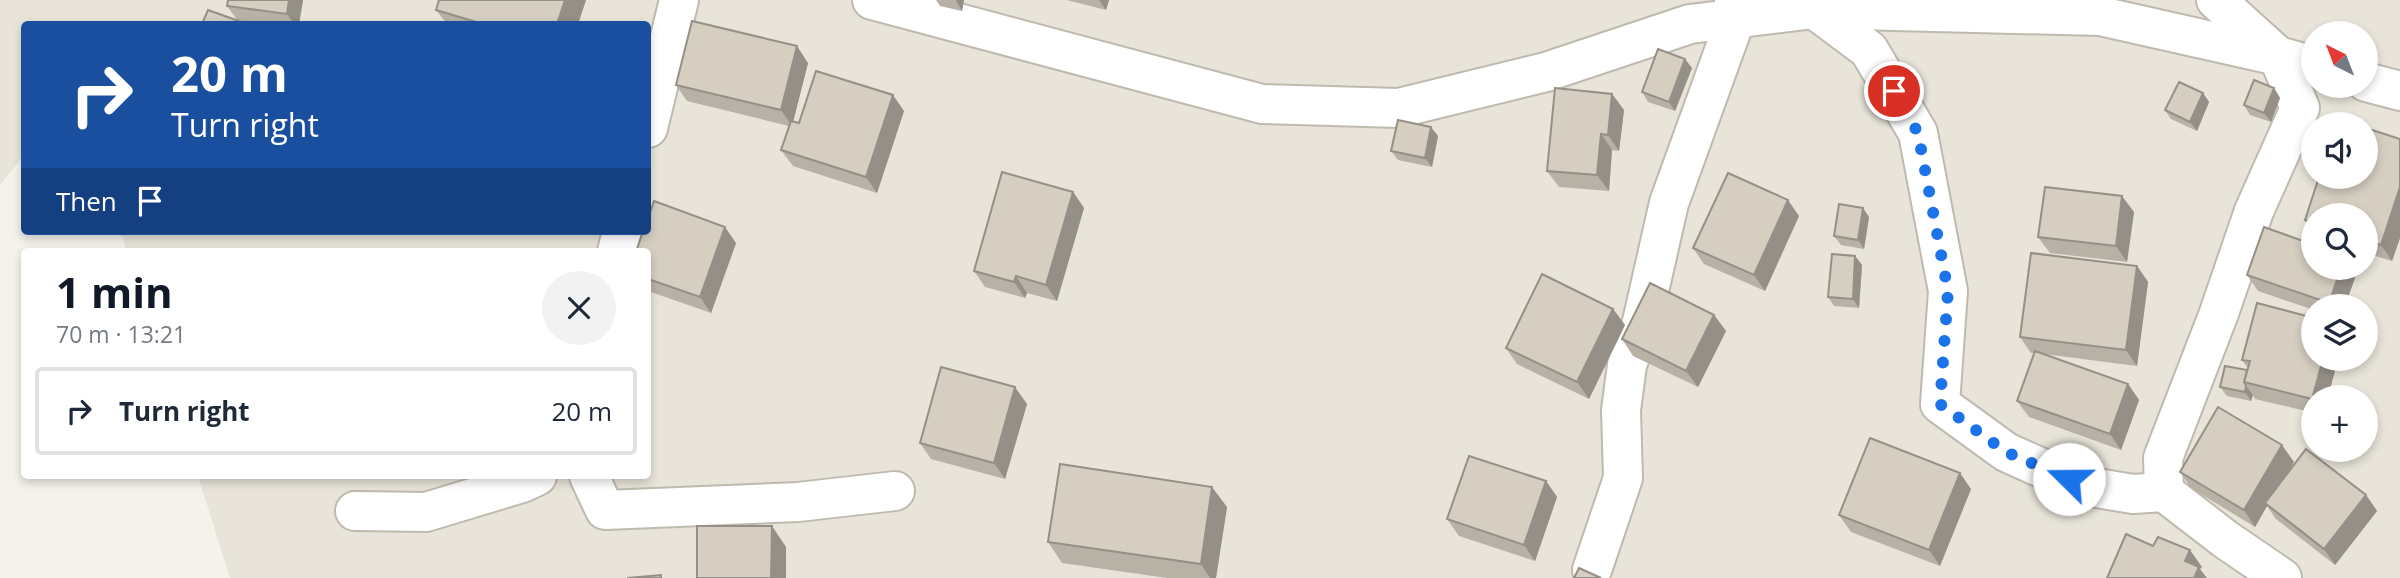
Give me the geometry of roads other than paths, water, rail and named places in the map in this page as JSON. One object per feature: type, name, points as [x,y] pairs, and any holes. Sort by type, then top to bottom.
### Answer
[{"type":"street","points":[[651,116],[679,0]]},
{"type":"street","points":[[872,0],[1262,104],[1399,108],[1546,72],[1735,9],[2101,16],[2296,61]]},
{"type":"street","points":[[2164,492],[2163,458],[2219,313],[2254,211],[2300,108],[2296,61],[2216,0]]},
{"type":"street","points":[[1592,570],[1623,478],[1621,410],[1627,365],[1642,322],[1670,203],[1735,9]]},
{"type":"street","points":[[1814,9],[1869,50],[1918,133],[1948,291],[1940,404],[2006,452],[2057,474],[2091,487],[2133,494],[2164,492],[2282,578]]},
{"type":"street","points":[[2378,85],[2400,91]]},
{"type":"street","points":[[355,511],[426,512],[531,479]]},
{"type":"street","points":[[590,479],[605,510],[798,502],[895,491]]}]
